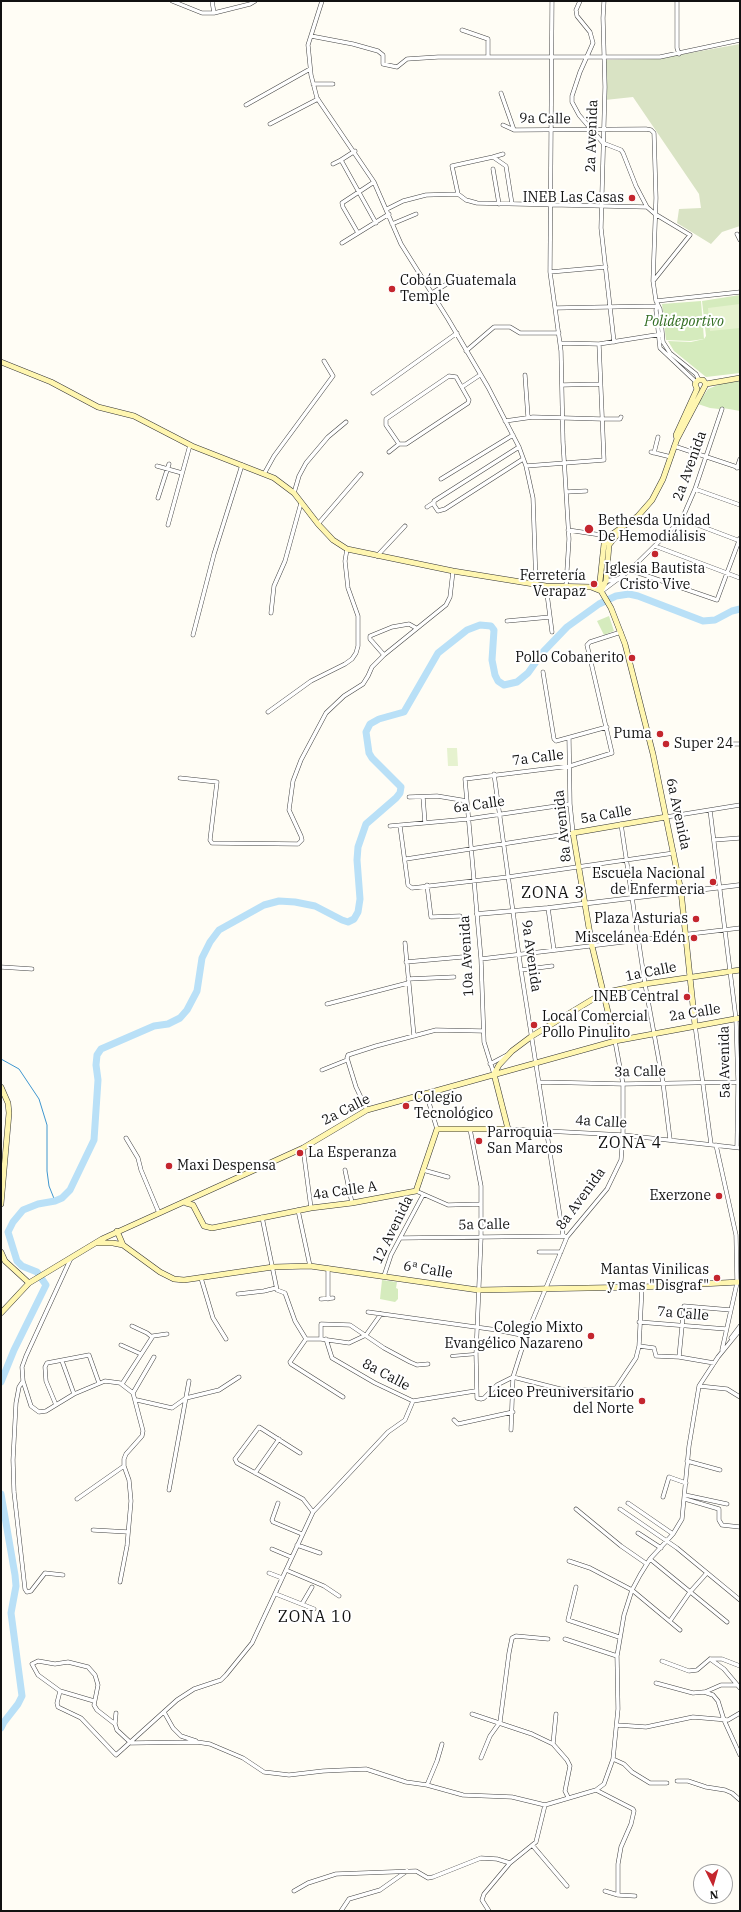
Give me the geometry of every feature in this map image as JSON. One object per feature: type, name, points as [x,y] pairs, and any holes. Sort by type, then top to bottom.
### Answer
[{"type":"main road","points":[[1,363],[51,382],[98,407],[134,416],[190,445],[274,478],[294,492],[318,524],[333,540],[347,549],[453,571],[546,586],[591,587],[603,593]]},
{"type":"main road","points":[[603,593],[600,581],[604,544],[638,516],[652,500],[663,480],[674,446],[700,390],[706,384],[740,378]]},
{"type":"main road","points":[[700,390],[698,381],[703,380],[706,384]]},
{"type":"main road","points":[[603,593],[606,581],[609,539]]},
{"type":"main road","name":"6a Avenida","points":[[603,593],[621,632],[643,712],[674,853],[681,891],[695,1025]]},
{"type":"main road","name":"5a Calle","points":[[573,833],[666,817]]},
{"type":"main road","name":"8a Avenida","points":[[573,833],[586,903],[592,946],[602,993],[615,1041]]},
{"type":"main road","name":"1a Calle","points":[[512,1051],[532,1036],[602,993],[645,984],[740,970]]},
{"type":"main road","name":"2a Calle","points":[[1,1313],[31,1282],[117,1231],[185,1203],[303,1148],[367,1110],[615,1041],[655,1032],[738,1018]]},
{"type":"main road","points":[[494,1074],[499,1065],[512,1051]]},
{"type":"main road","name":"10a Avenida","points":[[494,1074],[508,1129]]},
{"type":"main road","points":[[1,1087],[8,1103],[9,1113],[1,1204]]},
{"type":"main road","name":"4a Calle","points":[[437,1129],[508,1129]]},
{"type":"main road","name":"12 Avenida","points":[[416,1191],[437,1129]]},
{"type":"main road","name":"4a Calle A","points":[[185,1203],[193,1205],[204,1226],[212,1228],[298,1210],[352,1203],[416,1191]]},
{"type":"main road","points":[[117,1231],[123,1245]]},
{"type":"main road","points":[[96,1243],[113,1243],[123,1245]]},
{"type":"main road","name":"6ª Calle","points":[[123,1245],[160,1272],[171,1277],[184,1280],[273,1267],[310,1266],[478,1290],[642,1287],[738,1282]]},
{"type":"main road","points":[[2,1256],[31,1282]]},
{"type":"street","points":[[172,1],[202,13],[214,13],[255,1]]},
{"type":"street","points":[[212,1],[214,13]]},
{"type":"street","points":[[241,1],[242,6]]},
{"type":"street","points":[[322,1],[308,45],[310,69],[318,99],[355,151],[374,182],[401,244],[457,334],[519,447],[526,466],[533,498],[536,584]]},
{"type":"street","points":[[552,1],[550,272],[560,343],[564,418],[568,530],[566,586]]},
{"type":"street","points":[[580,1],[576,10],[578,16],[593,37],[593,43],[586,57],[572,96],[572,102],[579,115],[603,143],[621,150],[624,153],[636,186],[647,207],[655,214],[690,235],[653,281]]},
{"type":"street","name":"2a Avenida","points":[[604,1],[603,18],[605,58],[601,228],[614,342]]},
{"type":"street","points":[[677,1],[677,48],[679,54]]},
{"type":"street","points":[[462,30],[488,39],[488,55]]},
{"type":"street","points":[[311,36],[353,44],[378,51],[383,55],[384,64],[397,67],[407,59],[412,58],[488,55],[605,58],[660,57],[740,40]]},
{"type":"street","points":[[246,105],[310,69]]},
{"type":"street","points":[[313,84],[333,84]]},
{"type":"street","points":[[501,93],[514,130]]},
{"type":"street","points":[[270,124],[318,99]]},
{"type":"street","name":"9a Calle","points":[[503,124],[514,130],[651,130],[655,137],[655,214]]},
{"type":"street","points":[[333,164],[355,151]]},
{"type":"street","points":[[458,194],[452,166],[503,154]]},
{"type":"street","points":[[493,157],[507,166],[512,204]]},
{"type":"street","points":[[341,160],[376,223]]},
{"type":"street","points":[[493,169],[500,204]]},
{"type":"street","points":[[358,233],[342,203],[374,182]]},
{"type":"street","points":[[387,209],[403,201],[426,195],[458,194],[466,200],[477,203],[647,207]]},
{"type":"street","points":[[342,243],[389,214]]},
{"type":"street","points":[[392,224],[416,214]]},
{"type":"street","points":[[655,214],[653,281],[660,334],[664,346],[698,381]]},
{"type":"street","points":[[737,234],[740,240]]},
{"type":"street","points":[[550,272],[606,267]]},
{"type":"street","points":[[432,293],[458,277]]},
{"type":"street","points":[[554,308],[656,304],[740,292]]},
{"type":"street","points":[[466,351],[494,327],[510,327],[520,334],[559,333]]},
{"type":"street","points":[[373,393],[457,334]]},
{"type":"street","points":[[560,343],[599,344],[660,334]]},
{"type":"street","points":[[526,466],[604,460],[601,419],[599,344]]},
{"type":"street","points":[[264,474],[274,456],[333,376],[324,361]]},
{"type":"street","points":[[462,387],[480,375]]},
{"type":"street","points":[[525,375],[528,417]]},
{"type":"street","points":[[389,452],[399,444],[406,444],[466,405],[469,400],[456,377],[449,376],[386,419],[386,426],[399,444]]},
{"type":"street","points":[[562,385],[600,384]]},
{"type":"street","name":"2a Avenida","points":[[603,593],[630,570],[682,519],[695,489],[722,409]]},
{"type":"street","points":[[505,421],[528,417],[601,419],[620,419],[621,417]]},
{"type":"street","points":[[294,492],[299,476],[306,463],[328,437],[346,422]]},
{"type":"street","points":[[441,479],[513,435]]},
{"type":"street","points":[[658,437],[652,452],[670,457]]},
{"type":"street","points":[[168,525],[190,445]]},
{"type":"street","points":[[674,446],[739,468],[740,459]]},
{"type":"street","points":[[427,507],[477,472],[519,447]]},
{"type":"street","points":[[434,503],[438,511],[445,509],[523,459]]},
{"type":"street","points":[[158,498],[169,464]]},
{"type":"street","points":[[193,635],[214,554],[242,465]]},
{"type":"street","points":[[157,466],[182,474]]},
{"type":"street","points":[[318,524],[361,474]]},
{"type":"street","points":[[695,489],[740,505]]},
{"type":"street","points":[[566,492],[586,491]]},
{"type":"street","points":[[271,613],[274,586],[285,561],[301,502]]},
{"type":"street","points":[[630,570],[714,601],[719,599],[740,540],[682,519]]},
{"type":"street","points":[[377,556],[405,526]]},
{"type":"street","points":[[568,530],[601,535],[609,539]]},
{"type":"street","points":[[655,546],[740,578]]},
{"type":"street","points":[[268,712],[311,681],[345,664],[352,659],[356,653],[358,646],[358,616],[348,588],[345,561],[347,549]]},
{"type":"street","points":[[180,778],[216,782],[210,840],[212,843],[298,844],[302,840],[301,836],[289,810],[293,781],[301,760],[326,713],[344,696],[363,684],[372,667],[384,655],[446,605],[450,597],[453,571]]},
{"type":"street","points":[[606,581],[619,579]]},
{"type":"street","points":[[546,586],[552,632]]},
{"type":"street","points":[[507,621],[550,617]]},
{"type":"street","points":[[384,655],[373,644],[370,636],[392,627],[406,624],[411,624],[416,628]]},
{"type":"street","points":[[543,672],[554,739],[556,741],[568,739],[607,727],[587,643],[621,632]]},
{"type":"street","name":"7a Calle","points":[[465,779],[494,774],[570,766],[612,752],[607,727]]},
{"type":"street","name":"8a Avenida","points":[[568,739],[570,804],[573,833]]},
{"type":"street","points":[[720,744],[740,744]]},
{"type":"street","name":"9a Avenida","points":[[494,774],[519,955],[565,1236]]},
{"type":"street","name":"10a Avenida","points":[[465,779],[481,959],[482,1030],[484,1042],[494,1074]]},
{"type":"street","points":[[409,798],[438,796],[467,801]]},
{"type":"street","points":[[423,797],[425,823]]},
{"type":"street","name":"6a Calle","points":[[390,826],[468,819],[499,813],[570,804]]},
{"type":"street","name":"5a Calle","points":[[666,817],[740,805]]},
{"type":"street","name":"5a Avenida","points":[[710,810],[729,971],[738,1018],[738,1147]]},
{"type":"street","points":[[621,824],[640,940],[645,984],[655,1032],[663,1083],[670,1138]]},
{"type":"street","points":[[400,826],[406,859],[408,885],[412,888],[427,885],[508,877],[674,853]]},
{"type":"street","name":"5a Calle","points":[[406,859],[573,833]]},
{"type":"street","points":[[714,840],[740,838]]},
{"type":"street","points":[[427,885],[431,918],[460,916]]},
{"type":"street","points":[[477,914],[548,908],[740,885]]},
{"type":"street","points":[[548,908],[554,950]]},
{"type":"street","points":[[481,959],[740,928]]},
{"type":"street","points":[[405,943],[414,1036]]},
{"type":"street","points":[[406,962],[462,957]]},
{"type":"street","points":[[522,970],[552,966]]},
{"type":"street","points":[[1,967],[32,969]]},
{"type":"street","points":[[327,1004],[408,981],[454,977]]},
{"type":"street","name":"6a Avenida","points":[[695,1025],[711,1144]]},
{"type":"street","points":[[367,1110],[347,1060],[348,1055],[436,1030],[482,1030]]},
{"type":"street","name":"8a Avenida","points":[[512,1430],[513,1377],[526,1336],[561,1252],[565,1236],[603,1194],[614,1176],[621,1160],[623,1135],[623,1084],[615,1041]]},
{"type":"street","name":"1a Calle","points":[[490,1064],[512,1051]]},
{"type":"street","points":[[322,1070],[347,1060]]},
{"type":"street","name":"3a Calle","points":[[540,1082],[623,1084],[739,1082]]},
{"type":"street","points":[[426,1093],[437,1129]]},
{"type":"street","points":[[470,1129],[479,1170],[481,1204],[476,1393]]},
{"type":"street","name":"4a Calle","points":[[508,1129],[670,1138],[738,1147]]},
{"type":"street","points":[[126,1138],[138,1158],[141,1170],[159,1213]]},
{"type":"street","points":[[716,1145],[738,1235],[738,1282],[722,1350]]},
{"type":"street","points":[[303,1148],[311,1208]]},
{"type":"street","points":[[345,1170],[352,1203]]},
{"type":"street","points":[[423,1170],[448,1177]]},
{"type":"street","points":[[416,1191],[448,1205],[481,1204]]},
{"type":"street","name":"12 Avenida","points":[[384,1276],[391,1255],[423,1195]]},
{"type":"street","points":[[298,1210],[310,1266]]},
{"type":"street","points":[[262,1217],[277,1292],[285,1292],[297,1325],[306,1339]]},
{"type":"street","name":"5a Calle","points":[[400,1238],[565,1236]]},
{"type":"street","points":[[539,1252],[561,1252]]},
{"type":"street","points":[[70,1258],[65,1273],[22,1366],[23,1381],[31,1406],[34,1410],[46,1411],[74,1394],[99,1383],[111,1381],[122,1384],[133,1393],[137,1400],[144,1430],[142,1436],[126,1454],[124,1466],[131,1491],[128,1532],[120,1582]]},
{"type":"street","points":[[328,1268],[328,1299]]},
{"type":"street","points":[[201,1278],[213,1318],[226,1339]]},
{"type":"street","points":[[513,1377],[568,1390],[616,1388],[636,1358],[639,1346],[639,1322],[642,1287]]},
{"type":"street","points":[[238,1294],[276,1288]]},
{"type":"street","points":[[321,1299],[333,1298]]},
{"type":"street","points":[[679,1357],[684,1306],[700,1306],[731,1310]]},
{"type":"street","points":[[368,1312],[477,1327],[526,1336]]},
{"type":"street","points":[[306,1339],[326,1339],[349,1343],[366,1335],[381,1314]]},
{"type":"street","name":"7a Calle","points":[[639,1322],[683,1324],[726,1329]]},
{"type":"street","points":[[321,1339],[320,1325],[350,1325],[384,1348],[410,1362],[417,1364],[428,1364]]},
{"type":"street","points":[[132,1326],[152,1337]]},
{"type":"street","points":[[116,1713],[115,1724],[117,1730],[131,1743],[197,1742],[210,1744],[243,1758],[264,1772],[289,1775],[323,1771],[366,1769],[406,1782],[427,1785],[463,1795],[512,1796],[545,1805],[596,1790],[604,1784],[613,1760],[617,1725],[617,1656],[619,1637],[632,1590],[650,1559],[668,1541],[682,1519],[687,1461],[699,1386],[722,1350],[740,1326]]},
{"type":"street","points":[[718,1357],[740,1330]]},
{"type":"street","points":[[122,1384],[152,1337],[155,1335],[167,1334]]},
{"type":"street","points":[[306,1339],[290,1362],[292,1366],[343,1397]]},
{"type":"street","name":"8a Calle","points":[[326,1339],[332,1358],[375,1383],[412,1401],[476,1393],[477,1398],[481,1399],[497,1384],[513,1377]]},
{"type":"street","points":[[121,1345],[141,1354]]},
{"type":"street","points":[[639,1346],[655,1349],[656,1356],[679,1357],[714,1363]]},
{"type":"street","points":[[452,1356],[476,1354]]},
{"type":"street","points":[[56,1404],[46,1381],[45,1367],[47,1363],[90,1355],[99,1383]]},
{"type":"street","points":[[133,1393],[154,1357]]},
{"type":"street","points":[[62,1361],[74,1394]]},
{"type":"street","points":[[137,1400],[170,1408],[186,1398],[219,1390],[239,1377]]},
{"type":"street","points":[[23,1381],[19,1387],[16,1403],[13,1460],[14,1492],[25,1589],[27,1592],[31,1591],[45,1573],[63,1575]]},
{"type":"street","points":[[169,1490],[189,1381]]},
{"type":"street","points":[[699,1386],[727,1389],[740,1397]]},
{"type":"street","points":[[60,1691],[56,1703],[58,1707],[81,1718],[116,1755],[177,1700],[194,1690],[221,1680],[252,1643],[313,1512],[388,1432],[405,1420],[412,1401]]},
{"type":"street","points":[[454,1420],[458,1424],[513,1412]]},
{"type":"street","points":[[300,1453],[263,1428],[259,1427],[256,1428],[235,1459],[237,1463],[303,1499],[313,1512]]},
{"type":"street","points":[[255,1473],[279,1439]]},
{"type":"street","points":[[687,1461],[720,1470]]},
{"type":"street","points":[[77,1499],[124,1466]]},
{"type":"street","points":[[663,1497],[669,1477],[686,1483]]},
{"type":"street","points":[[685,1497],[727,1504]]},
{"type":"street","points":[[685,1497],[719,1509],[718,1520],[722,1525],[740,1527]]},
{"type":"street","points":[[278,1503],[273,1517],[273,1522],[302,1534]]},
{"type":"street","points":[[628,1503],[673,1534]]},
{"type":"street","points":[[576,1509],[621,1546],[647,1564]]},
{"type":"street","points":[[620,1509],[668,1541],[706,1574],[740,1600]]},
{"type":"street","points":[[93,1530],[128,1532]]},
{"type":"street","points":[[638,1533],[661,1548]]},
{"type":"street","points":[[297,1544],[320,1553]]},
{"type":"street","points":[[272,1549],[291,1557]]},
{"type":"street","points":[[650,1559],[727,1622]]},
{"type":"street","points":[[569,1561],[590,1568],[632,1590],[680,1630]]},
{"type":"street","points":[[286,1570],[324,1586],[339,1596]]},
{"type":"street","points":[[269,1573],[282,1578]]},
{"type":"street","points":[[670,1621],[690,1592],[706,1574]]},
{"type":"street","points":[[576,1587],[568,1620],[619,1637]]},
{"type":"street","points":[[302,1604],[312,1588]]},
{"type":"street","points":[[276,1594],[314,1609]]},
{"type":"street","points":[[481,1758],[490,1736],[500,1722],[512,1638],[516,1636],[548,1639]]},
{"type":"street","points":[[565,1638],[617,1656]]},
{"type":"street","points":[[710,1659],[724,1669],[740,1688]]},
{"type":"street","points":[[662,1661],[689,1672],[697,1670],[710,1659],[722,1659],[740,1666]]},
{"type":"street","points":[[94,1701],[60,1691],[38,1675],[32,1664],[38,1661],[56,1664],[68,1662],[88,1666],[95,1674],[98,1685],[94,1701],[97,1710],[115,1724]]},
{"type":"street","points":[[656,1683],[693,1693],[704,1692],[721,1685],[736,1685]]},
{"type":"street","points":[[704,1692],[713,1695],[718,1701],[724,1720],[740,1755]]},
{"type":"street","points":[[164,1712],[173,1728],[181,1736],[197,1742]]},
{"type":"street","points":[[617,1725],[646,1727],[693,1717],[724,1720],[732,1719],[740,1713]]},
{"type":"street","points":[[472,1714],[488,1720],[500,1722],[542,1738],[552,1744],[567,1760],[570,1766],[565,1791],[568,1797]]},
{"type":"street","points":[[552,1744],[556,1714]]},
{"type":"street","points":[[427,1785],[442,1744]]},
{"type":"street","points":[[613,1760],[624,1764],[632,1772],[650,1783],[667,1782]]},
{"type":"street","points":[[677,1781],[688,1781],[706,1787],[725,1790],[732,1793],[740,1800]]},
{"type":"street","points":[[596,1790],[633,1808],[634,1811],[631,1824],[621,1847],[618,1864],[618,1895]]},
{"type":"street","points":[[488,1911],[482,1900],[484,1894],[510,1863],[533,1846],[539,1834],[540,1823],[545,1805]]},
{"type":"street","points":[[533,1846],[568,1886]]},
{"type":"street","points":[[294,1890],[308,1883],[336,1874],[416,1871],[428,1878],[481,1858],[498,1859],[510,1863]]},
{"type":"street","points":[[341,1911],[349,1899],[380,1890],[408,1871]]},
{"type":"street","points":[[605,1891],[618,1895],[636,1896]]},
{"type":"green space","points":[[740,44],[740,226],[722,232],[711,244],[677,223],[679,209],[701,208],[699,194],[633,97],[605,100],[606,60],[656,59]]},
{"type":"green space","points":[[740,295],[740,373],[706,377],[674,351],[668,341],[691,342],[704,339],[706,336],[702,301]]},
{"type":"green space","name":"Polideportivo","points":[[701,301],[704,339],[690,341],[666,340],[662,304]]},
{"type":"green space","points":[[740,304],[740,328],[710,331],[708,308]]},
{"type":"green space","points":[[740,380],[740,411],[723,408],[710,408],[698,404],[708,389],[723,383]]},
{"type":"green space","points":[[609,616],[614,631],[604,635],[597,621]]},
{"type":"green space","points":[[447,748],[457,748],[458,766],[448,766]]},
{"type":"green space","points":[[382,1280],[397,1282],[396,1288],[398,1289],[398,1299],[395,1302],[380,1299]]},
{"type":"waterway","points":[[1,1382],[14,1350],[46,1285],[37,1272],[22,1266],[17,1261],[8,1232],[13,1222],[23,1210],[38,1204],[55,1201],[62,1198],[70,1190],[94,1140],[98,1080],[96,1065],[97,1055],[101,1049],[154,1026],[168,1024],[180,1018],[187,1010],[197,991],[202,958],[210,942],[219,930],[264,905],[279,901],[295,902],[315,906],[348,922],[354,919],[358,912],[360,899],[357,860],[358,847],[366,824],[396,798],[400,793],[401,787],[372,758],[369,753],[366,732],[370,724],[379,719],[404,712],[438,653],[467,630],[480,625],[491,626],[494,630],[492,660],[495,675],[498,681],[504,685],[517,682],[528,673],[543,652],[567,627],[599,604],[616,596],[629,594],[638,596],[703,621],[715,620],[732,611],[740,609]]},
{"type":"waterway","points":[[1,1059],[19,1069],[39,1099],[47,1125],[47,1171],[49,1186],[55,1201]]},
{"type":"waterway","points":[[1,1494],[15,1575],[16,1586],[11,1613],[22,1696],[1,1728]]},
{"type":"place","name":"INEB Las Casas","points":[[632,198]]},
{"type":"place","name":"Cobán Guatemala Temple","points":[[392,289]]},
{"type":"place","name":"Bethesda Unidad De Hemodiálisis","points":[[589,529]]},
{"type":"place","name":"Iglesia Bautista Cristo Vive","points":[[655,554]]},
{"type":"place","name":"Ferretería Verapaz","points":[[594,584]]},
{"type":"place","name":"Pollo Cobanerito","points":[[632,658]]},
{"type":"place","name":"Puma","points":[[660,734]]},
{"type":"place","name":"Super 24","points":[[666,744]]},
{"type":"place","name":"Escuela Nacional de Enfermeria","points":[[713,882]]},
{"type":"place","name":"Plaza Asturias","points":[[696,919]]},
{"type":"place","name":"Miscelánea Edén","points":[[694,938]]},
{"type":"place","name":"INEB Central","points":[[687,997]]},
{"type":"place","name":"Local Comercial Pollo Pinulito","points":[[534,1025]]},
{"type":"place","name":"Colegio Tecnológico","points":[[406,1106]]},
{"type":"place","name":"Parroquia San Marcos","points":[[479,1141]]},
{"type":"place","name":"La Esperanza","points":[[300,1153]]},
{"type":"place","name":"Maxi Despensa","points":[[169,1166]]},
{"type":"place","name":"Exerzone","points":[[719,1196]]},
{"type":"place","name":"Mantas Vinilicas y mas \"Disgraf\"","points":[[717,1278]]},
{"type":"place","name":"Colegio Mixto Evangélico Nazareno","points":[[591,1336]]},
{"type":"place","name":"Liceo Preuniversitario del Norte","points":[[642,1401]]},
{"type":"district","name":"ZONA 3","points":[[553,893]]},
{"type":"district","name":"ZONA 4","points":[[630,1143]]},
{"type":"district","name":"ZONA 10","points":[[315,1617]]}]
